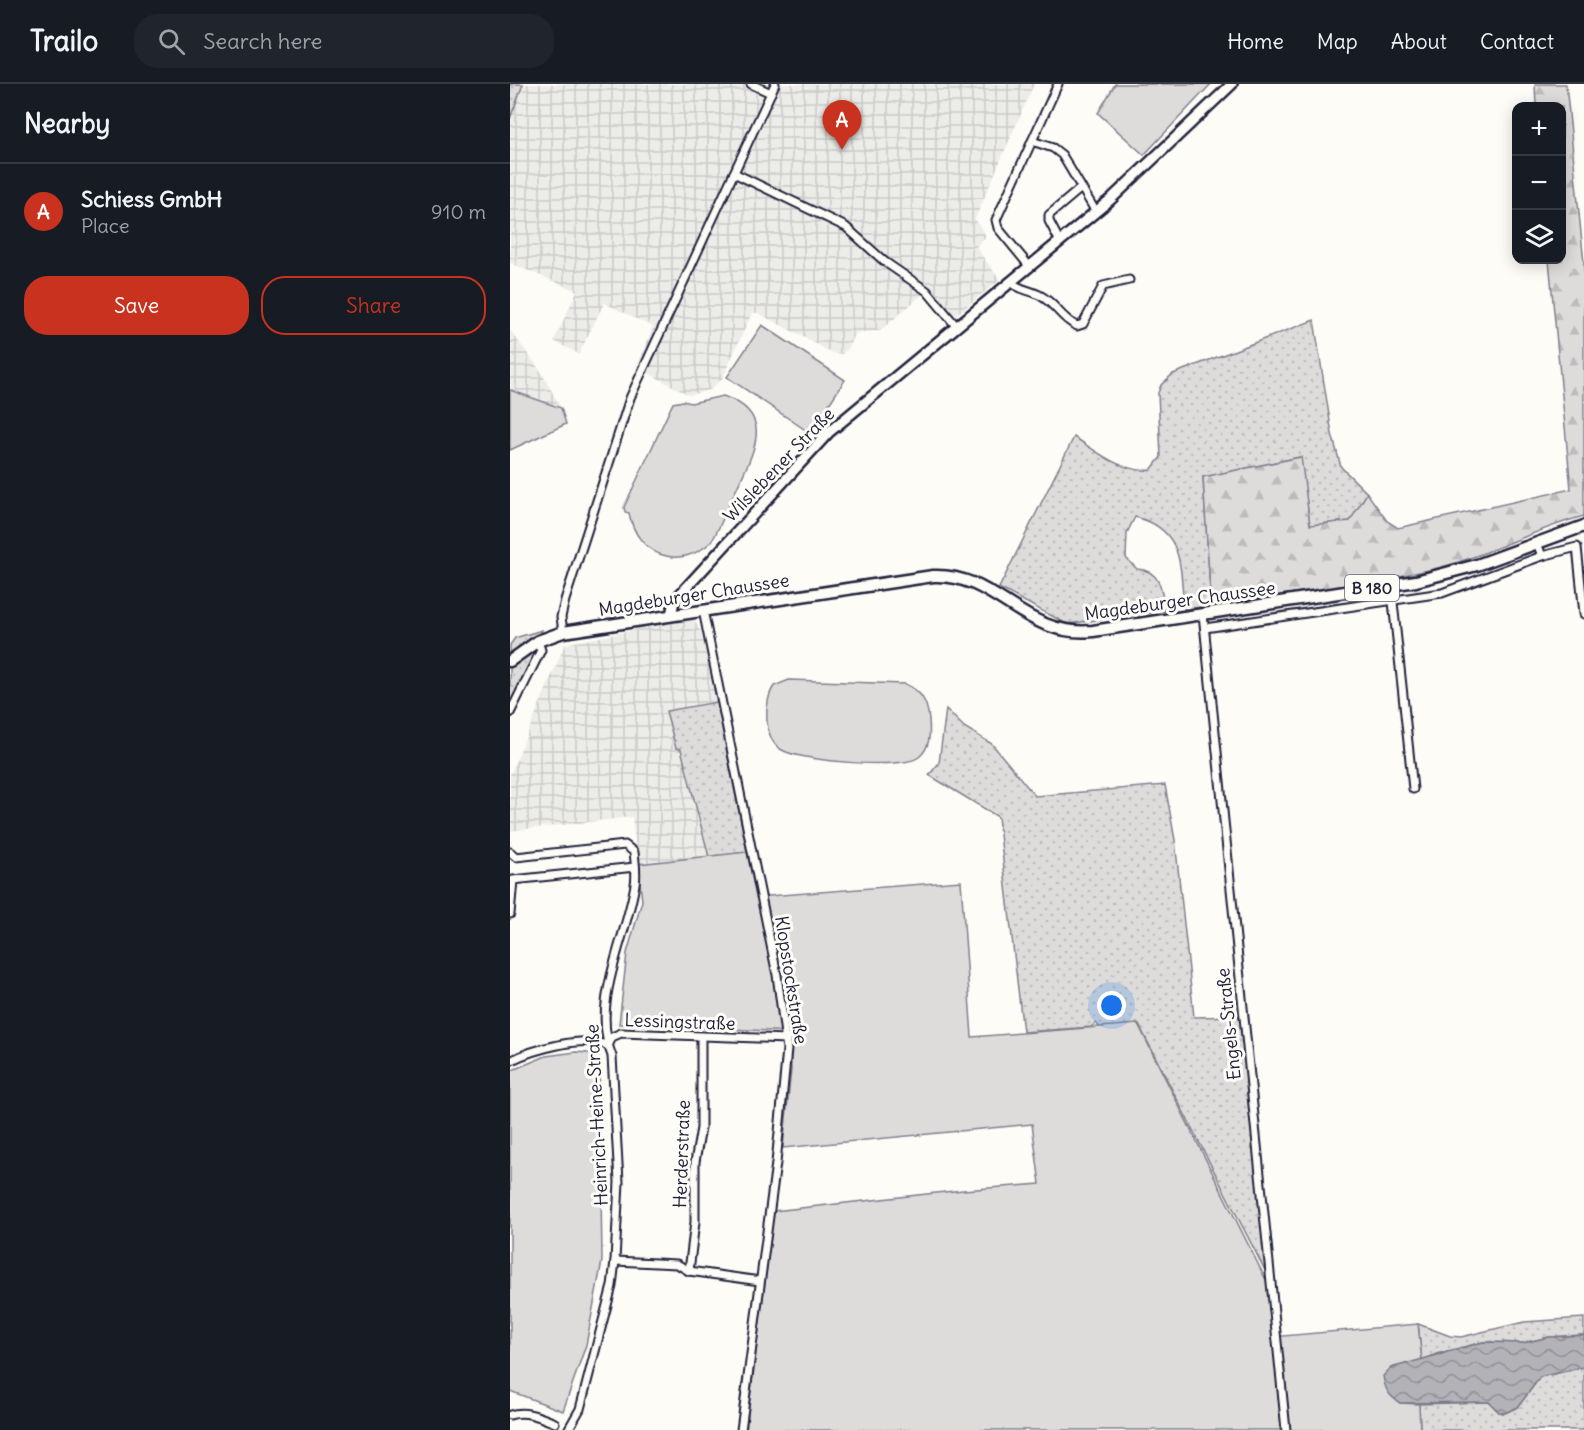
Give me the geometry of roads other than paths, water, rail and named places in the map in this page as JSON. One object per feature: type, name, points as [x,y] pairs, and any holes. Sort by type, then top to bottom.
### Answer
[{"type":"main road","name":"Magdeburger Chaussee","points":[[510,661],[538,640],[563,632],[947,575],[968,580],[1032,620],[1068,632],[1093,631],[1426,579],[1477,565],[1584,526]]},
{"type":"street","points":[[751,84],[771,93]]},
{"type":"street","points":[[563,632],[561,617],[630,398],[775,84]]},
{"type":"street","points":[[1030,267],[998,228],[996,220],[1058,84]]},
{"type":"street","name":"Wilslebener Straße","points":[[671,615],[675,601],[814,447],[1099,210],[1232,84]]},
{"type":"street","points":[[1032,141],[1053,148],[1062,155],[1081,188],[1099,210]]},
{"type":"street","points":[[734,173],[846,227],[885,262],[927,291],[957,327]]},
{"type":"street","points":[[1060,242],[1049,221],[1049,215],[1081,188]]},
{"type":"street","points":[[1011,282],[1043,297],[1067,320],[1077,326],[1083,324],[1103,286],[1130,280]]},
{"type":"street","points":[[1537,543],[1542,556]]},
{"type":"street","points":[[1205,628],[1393,602],[1459,588],[1542,556],[1577,547],[1584,614]]},
{"type":"street","points":[[1393,602],[1413,789]]},
{"type":"street","name":"Klopstockstraße","points":[[703,610],[764,906],[787,1039],[786,1079],[741,1430]]},
{"type":"street","name":"Engels-Straße","points":[[1203,614],[1286,1430]]},
{"type":"street","points":[[510,713],[541,650],[538,640]]},
{"type":"street","points":[[510,852],[516,857],[625,845],[634,852],[635,867],[513,880],[510,914]]},
{"type":"street","name":"Heinrich-Heine-Straße","points":[[568,1430],[579,1409],[585,1389],[612,1286],[615,1261],[618,1163],[612,1056],[608,1046],[606,1023],[609,989],[619,940],[635,884],[635,867]]},
{"type":"street","name":"Lessingstraße","points":[[510,1061],[556,1046],[603,1043],[608,1046],[612,1037],[621,1033],[701,1038],[787,1039]]},
{"type":"street","name":"Herderstraße","points":[[689,1271],[695,1222],[695,1162],[701,1128],[701,1038]]},
{"type":"street","points":[[615,1261],[677,1264],[689,1271],[760,1281]]},
{"type":"street","points":[[510,1415],[532,1414],[555,1423]]},
{"type":"water","points":[[1584,1335],[1584,1367],[1540,1377],[1518,1407],[1505,1413],[1499,1412],[1489,1402],[1400,1403],[1386,1389],[1383,1376],[1391,1368],[1483,1342],[1523,1343],[1549,1337]]},
{"type":"place","name":"Schiess GmbH","points":[[842,150]]}]
